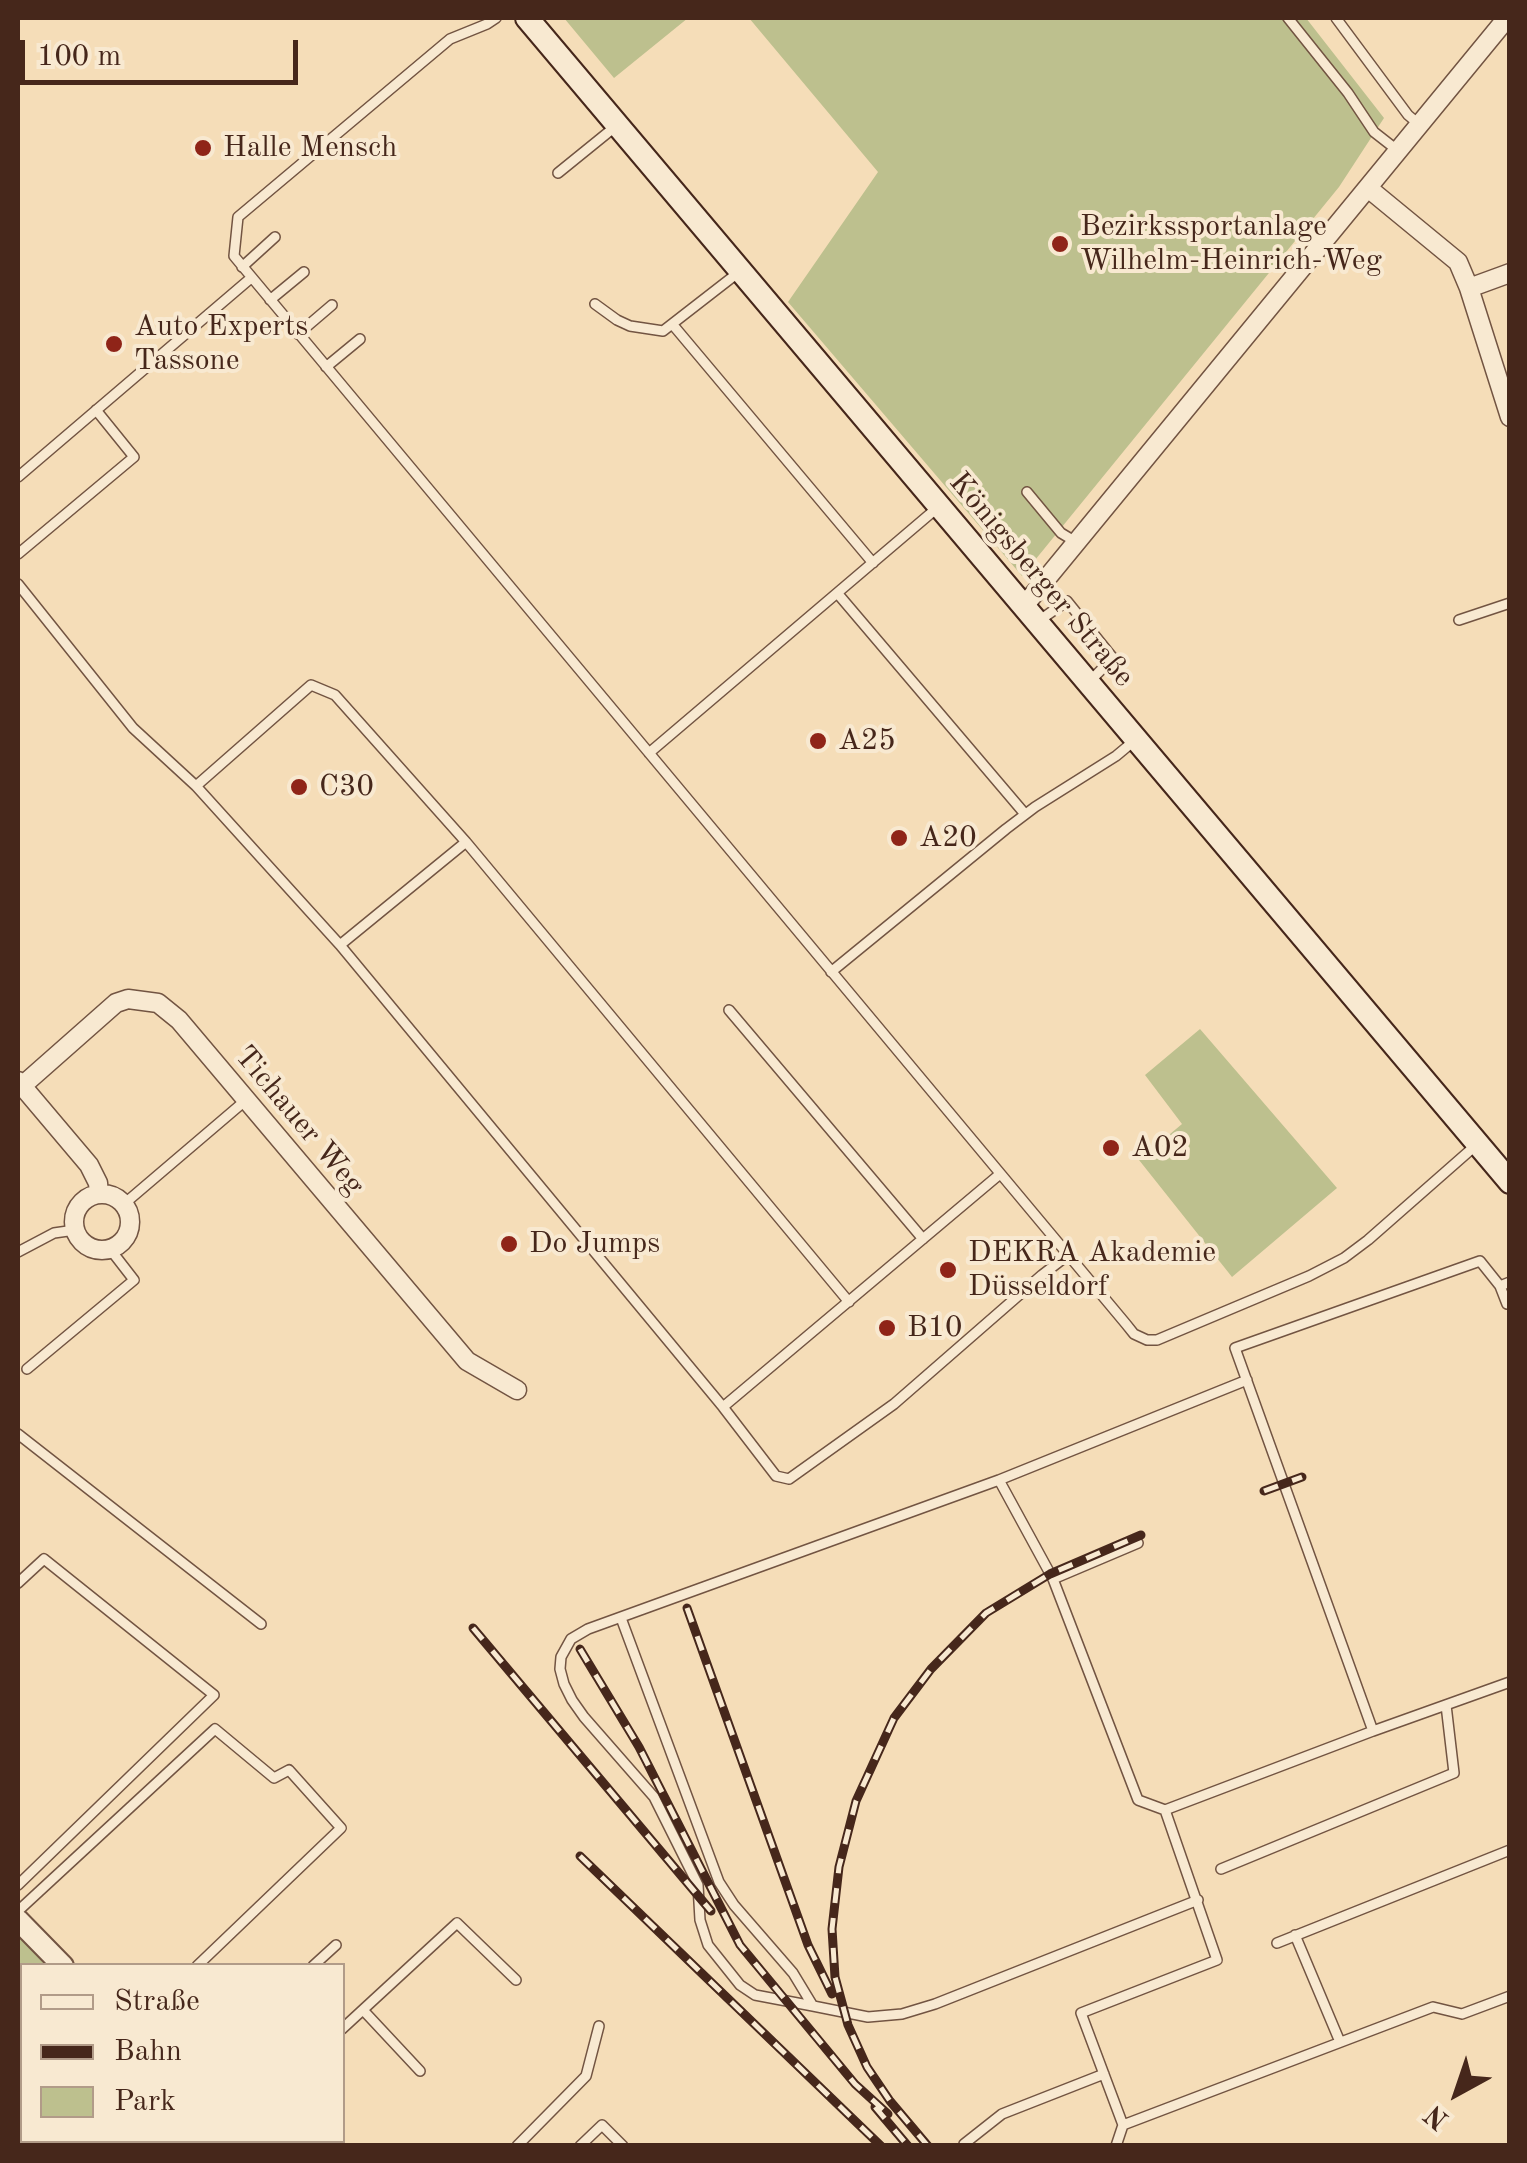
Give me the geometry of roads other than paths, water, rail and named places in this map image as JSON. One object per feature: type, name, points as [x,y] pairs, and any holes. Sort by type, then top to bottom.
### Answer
[{"type":"main road","name":"Königsberger Straße","points":[[527,18],[1510,1182]]},
{"type":"street","points":[[1030,614],[1076,542],[1507,18]]},
{"type":"street","points":[[1368,188],[1458,262],[1510,417]]},
{"type":"street","points":[[1469,288],[1510,274]]},
{"type":"street","name":"Tichauer Weg","points":[[99,1194],[90,1165],[20,1084],[116,1003],[128,999],[158,1003],[171,1012],[467,1361],[518,1390]]},
{"type":"street","points":[[99,1194],[115,1197],[124,1204],[130,1221],[121,1243],[110,1249],[92,1248],[81,1241],[75,1230],[78,1206],[99,1194]]},
{"type":"street","points":[[18,1920],[60,1963]]},
{"type":"lane","points":[[496,18],[450,39],[238,217],[234,256],[1134,1334],[1158,1340],[1344,1258],[1478,1144]]},
{"type":"lane","points":[[1288,18],[1374,132],[1398,150]]},
{"type":"lane","points":[[1336,18],[1408,116],[1420,126]]},
{"type":"lane","points":[[558,172],[618,124]]},
{"type":"lane","points":[[242,267],[276,237]]},
{"type":"lane","points":[[596,304],[617,320],[645,330],[663,331],[741,271]]},
{"type":"lane","points":[[270,300],[304,272]]},
{"type":"lane","points":[[18,478],[251,278]]},
{"type":"lane","points":[[298,334],[332,305]]},
{"type":"lane","points":[[673,325],[873,563]]},
{"type":"lane","points":[[326,367],[360,338]]},
{"type":"lane","points":[[18,554],[134,456],[96,410]]},
{"type":"lane","points":[[1027,492],[1060,532],[1076,542]]},
{"type":"lane","points":[[648,753],[939,506]]},
{"type":"lane","points":[[18,584],[133,728],[196,786],[340,945],[776,1476],[789,1479],[905,1395],[1068,1255]]},
{"type":"lane","points":[[838,594],[1026,814]]},
{"type":"lane","points":[[1030,614],[1067,601],[1114,658],[1088,683]]},
{"type":"lane","points":[[1459,620],[1510,602]]},
{"type":"lane","points":[[196,786],[311,685],[335,695],[466,842],[849,1302]]},
{"type":"lane","points":[[831,972],[1026,814],[1136,739]]},
{"type":"lane","points":[[340,945],[466,842]]},
{"type":"lane","points":[[730,1010],[923,1240]]},
{"type":"lane","points":[[124,1204],[246,1100]]},
{"type":"lane","points":[[723,1408],[1000,1174]]},
{"type":"lane","points":[[18,1252],[54,1234],[75,1230]]},
{"type":"lane","points":[[28,1369],[134,1280],[110,1249]]},
{"type":"lane","points":[[1374,1731],[1235,1348],[1480,1260],[1505,1284],[1507,1304]]},
{"type":"lane","points":[[1198,1900],[902,2014],[868,2017],[756,1995],[740,1985],[708,1945],[698,1885],[654,1798],[584,1717],[572,1700],[560,1668],[566,1646],[579,1634],[998,1480],[1247,1380]]},
{"type":"lane","points":[[18,1434],[260,1624]]},
{"type":"lane","points":[[998,1480],[1052,1580],[1138,1800],[1165,1810],[1510,1682]]},
{"type":"lane","points":[[1052,1580],[1138,1543]]},
{"type":"lane","points":[[18,1584],[44,1559],[214,1696],[18,1884]]},
{"type":"lane","points":[[620,1618],[719,1882],[793,1973],[813,2006]]},
{"type":"lane","points":[[1221,1869],[1454,1774],[1446,1705]]},
{"type":"lane","points":[[18,1911],[215,1729],[274,1778],[290,1770],[341,1828],[200,1963]]},
{"type":"lane","points":[[1116,2146],[1122,2125],[1082,2013],[1217,1960],[1165,1810]]},
{"type":"lane","points":[[1277,1943],[1510,1850]]},
{"type":"lane","points":[[345,2025],[457,1923],[516,1980]]},
{"type":"lane","points":[[1296,1936],[1340,2042]]},
{"type":"lane","points":[[316,1963],[336,1945]]},
{"type":"lane","points":[[1122,2125],[1433,2007],[1462,2014],[1510,1996]]},
{"type":"lane","points":[[363,2010],[420,2071]]},
{"type":"lane","points":[[517,2146],[586,2076],[598,2026]]},
{"type":"lane","points":[[964,2144],[1002,2114],[1104,2074]]},
{"type":"lane","points":[[580,2146],[602,2124],[623,2146]]},
{"type":"railway","points":[[1264,1491],[1302,1477]]},
{"type":"railway","points":[[928,2146],[867,2067],[848,2025],[835,1977],[832,1929],[839,1867],[856,1801],[894,1718],[931,1669],[986,1613],[1050,1574],[1141,1535]]},
{"type":"railway","points":[[687,1608],[808,1945],[832,1994]]},
{"type":"railway","points":[[473,1628],[711,1911]]},
{"type":"railway","points":[[580,1649],[639,1747],[740,1945],[855,2084],[888,2114]]},
{"type":"railway","points":[[580,1856],[881,2146]]},
{"type":"railway","points":[[875,2107],[908,2146]]},
{"type":"place","name":"Halle Mensch","points":[[203,148]]},
{"type":"place","name":"Bezirkssportanlage Wilhelm-Heinrich-Weg","points":[[1060,244]]},
{"type":"place","name":"Auto Experts Tassone","points":[[114,344]]},
{"type":"place","name":"A25","points":[[818,741]]},
{"type":"place","name":"C30","points":[[299,787]]},
{"type":"place","name":"A20","points":[[899,838]]},
{"type":"place","name":"A02","points":[[1111,1148]]},
{"type":"place","name":"Do Jumps","points":[[509,1244]]},
{"type":"place","name":"DEKRA Akademie Düsseldorf","points":[[948,1270]]},
{"type":"place","name":"B10","points":[[887,1328]]}]
